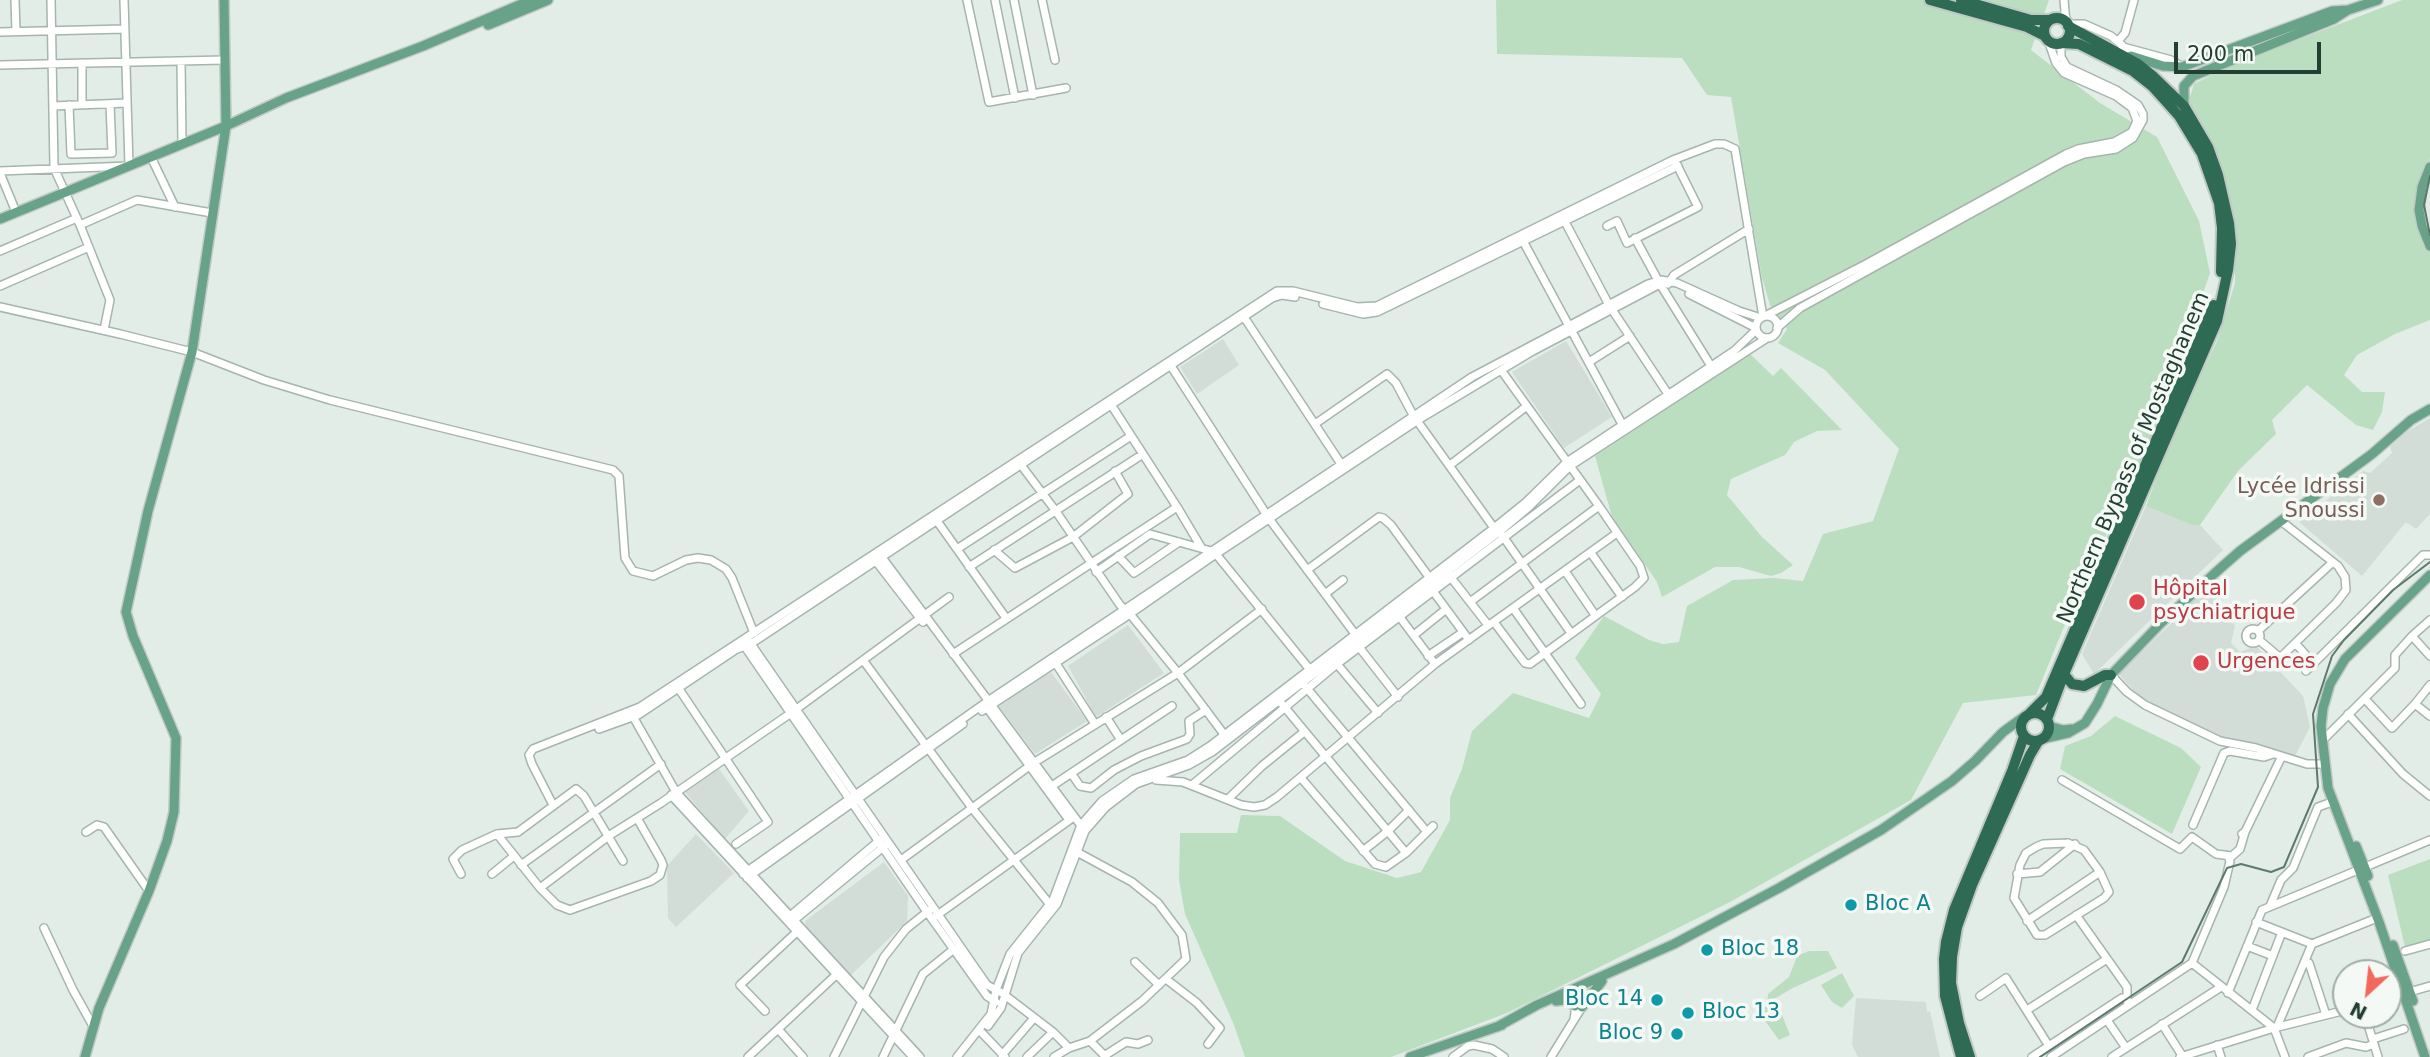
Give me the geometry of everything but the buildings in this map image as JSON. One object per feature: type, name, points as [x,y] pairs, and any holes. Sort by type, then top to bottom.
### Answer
[{"type":"highway","points":[[1931,0],[2027,27],[2054,43],[2061,43],[2068,36],[2067,24],[2060,19],[2031,20],[1961,0]]},
{"type":"highway","points":[[2046,38],[2045,25],[2052,19]]},
{"type":"highway","name":"Northern Bypass of Mostaghanem","points":[[2048,723],[2064,674],[2217,321],[2231,244],[2225,199],[2208,147],[2184,106],[2122,50],[2067,24]]},
{"type":"highway","name":"Northern Bypass of Mostaghanem","points":[[2027,715],[2046,697],[2213,312],[2222,267],[2219,203],[2202,154],[2189,131],[2152,86],[2123,66],[2079,44],[2061,43]]},
{"type":"highway","points":[[2064,674],[2067,680],[2078,686],[2091,684],[2105,675],[2111,676]]},
{"type":"highway","points":[[1961,1057],[1945,996],[1946,943],[1954,910],[2012,771],[2023,735],[2021,725],[2027,715],[2037,712],[2048,723],[2047,733],[2030,755],[1972,885],[1957,927],[1951,983],[1959,1023],[1970,1057]]},
{"type":"highway","points":[[2023,735],[2030,740],[2040,740]]},
{"type":"main road","points":[[85,1057],[93,1026],[113,972],[149,891],[173,820],[178,748],[170,721],[126,612],[148,511],[192,352],[226,126],[224,0]]},
{"type":"main road","points":[[0,219],[531,0]]},
{"type":"main road","points":[[226,126],[243,122],[337,83],[426,51],[548,0]]},
{"type":"main road","points":[[2184,106],[2184,86],[2193,76],[2334,19],[2358,3],[2378,0]]},
{"type":"main road","points":[[2122,50],[2163,66],[2182,66],[2332,11],[2348,10]]},
{"type":"main road","points":[[2182,66],[2193,76]]},
{"type":"main road","points":[[2430,167],[2422,187],[2419,210],[2430,246]]},
{"type":"main road","points":[[2040,740],[2058,737],[2077,729],[2091,715],[2111,676],[2166,618],[2215,573],[2240,551],[2368,457],[2411,420],[2430,410]]},
{"type":"main road","points":[[2425,1057],[2407,992],[2361,867],[2332,802],[2321,726],[2330,684],[2345,659],[2430,575]]},
{"type":"main road","points":[[1497,1027],[1674,944],[1881,830],[1952,781],[1997,738],[2027,715]]},
{"type":"main road","points":[[2048,723],[2063,730],[2077,729]]},
{"type":"main road","points":[[1997,738],[2010,733],[2023,735]]},
{"type":"main road","points":[[2325,767],[2430,1053]]},
{"type":"main road","points":[[1410,1057],[1497,1027],[1602,981],[1674,944]]},
{"type":"main road","points":[[1556,1001],[1564,1000],[1578,1007],[1602,981]]},
{"type":"street","points":[[15,0],[16,32]]},
{"type":"street","points":[[51,0],[54,167],[110,300],[104,330]]},
{"type":"street","points":[[16,212],[0,172],[54,167],[129,166],[124,0]]},
{"type":"street","points":[[967,0],[988,102],[1066,88]]},
{"type":"street","points":[[995,0],[1015,98]]},
{"type":"street","points":[[1014,0],[1033,95]]},
{"type":"street","points":[[1042,0],[1055,60]]},
{"type":"street","points":[[2052,19],[2063,0]]},
{"type":"street","points":[[2063,0],[2067,24]]},
{"type":"street","points":[[2122,50],[2134,0]]},
{"type":"street","points":[[0,32],[125,29]]},
{"type":"street","points":[[963,1057],[982,1033],[999,1003],[996,990],[1010,954],[1060,898],[1083,828],[1127,790],[1189,765],[1429,583],[1449,574],[1529,508],[1569,464],[1622,424],[1734,351],[1756,329],[1763,317],[2073,151],[2114,142],[2132,131],[2137,121],[2132,108],[2116,96],[2064,72],[2056,64],[2046,38]]},
{"type":"street","points":[[1569,464],[1775,334],[1777,328],[1800,308],[2064,162],[2084,154],[2116,149],[2133,138],[2143,120],[2138,105],[2116,90],[2067,67],[2062,57],[2061,43]]},
{"type":"street","points":[[0,65],[224,60]]},
{"type":"street","points":[[181,61],[182,144]]},
{"type":"street","points":[[82,63],[82,105]]},
{"type":"street","points":[[53,106],[127,103]]},
{"type":"street","points":[[69,105],[71,154],[111,153],[110,104]]},
{"type":"street","points":[[938,517],[1021,465],[1271,293],[1287,290],[1357,307],[1377,306],[1715,144],[1724,144],[1735,149],[1763,317]]},
{"type":"street","points":[[151,157],[175,207]]},
{"type":"street","points":[[1607,226],[1617,221],[1627,243],[1698,207],[1676,163]]},
{"type":"street","points":[[0,251],[137,200],[212,213]]},
{"type":"street","points":[[553,805],[529,755],[533,749],[632,714],[1272,298],[1282,295],[1356,313],[1377,312],[1523,241],[1563,218]]},
{"type":"street","points":[[1563,218],[1611,307],[1668,394]]},
{"type":"street","points":[[987,704],[1055,662],[1472,377],[1664,282],[1749,229]]},
{"type":"street","points":[[1634,238],[1664,282],[1711,366]]},
{"type":"street","points":[[1523,241],[1622,424]]},
{"type":"street","points":[[0,286],[89,247]]},
{"type":"street","points":[[1664,282],[1739,312],[1774,319],[1777,328]]},
{"type":"street","points":[[1664,282],[1756,329],[1760,336],[1767,338]]},
{"type":"street","points":[[0,307],[192,352],[264,380],[330,400],[613,470],[619,476],[622,546],[633,571],[653,576],[686,560],[711,560],[726,569],[732,579],[754,633]]},
{"type":"street","points":[[1244,317],[1341,464]]},
{"type":"street","points":[[1269,517],[1341,464],[1572,328]]},
{"type":"street","points":[[1589,362],[1630,336]]},
{"type":"street","points":[[1171,366],[1269,517],[1355,634]]},
{"type":"street","points":[[1449,574],[1470,602],[1525,663],[1530,664],[1622,597],[1641,582],[1644,575],[1599,506],[1501,370]]},
{"type":"street","points":[[1315,424],[1387,374],[1396,383],[1415,418],[1571,633]]},
{"type":"street","points":[[1110,403],[1201,547]]},
{"type":"street","points":[[1450,466],[1527,406]]},
{"type":"street","points":[[957,549],[1131,436]]},
{"type":"street","points":[[970,567],[1143,454]]},
{"type":"street","points":[[1021,465],[1055,510],[1089,563],[1178,673],[1226,738]]},
{"type":"street","points":[[994,550],[1015,568],[1073,537],[1128,494],[1115,471]]},
{"type":"street","points":[[1305,686],[1312,671],[1355,634],[1580,480]]},
{"type":"street","points":[[1470,602],[1599,506]]},
{"type":"street","points":[[953,654],[1177,507]]},
{"type":"street","points":[[938,517],[957,549],[1006,618]]},
{"type":"street","points":[[1307,570],[1379,517],[1383,518],[1391,525],[1445,610],[1469,640]]},
{"type":"street","points":[[2258,631],[2259,640],[2280,657],[2346,590],[2345,577],[2339,566],[2281,521]]},
{"type":"street","points":[[1143,782],[1173,780],[1254,807],[1265,805],[1301,778],[1434,664],[1617,533]]},
{"type":"street","points":[[1096,572],[1150,534],[1214,552],[1312,671]]},
{"type":"street","points":[[1118,556],[1129,571],[1135,573],[1179,542]]},
{"type":"street","points":[[1591,553],[1622,597]]},
{"type":"street","points":[[2306,671],[2423,555],[2430,555]]},
{"type":"street","points":[[745,642],[754,633],[877,557]]},
{"type":"street","points":[[877,557],[1071,818],[1083,828]]},
{"type":"street","points":[[2259,640],[2251,643],[2246,636],[2249,630],[2258,631],[2333,562]]},
{"type":"street","points":[[1565,571],[1595,615]]},
{"type":"street","points":[[1325,594],[1343,580]]},
{"type":"street","points":[[957,1057],[1005,996],[1018,953],[1051,907],[1090,812],[1123,785],[1145,774],[1188,760],[1281,704],[1399,616],[1429,583]]},
{"type":"street","points":[[540,888],[610,835],[726,758],[950,597]]},
{"type":"street","points":[[1513,608],[1581,704]]},
{"type":"street","points":[[901,860],[1032,764],[1178,673],[1262,609]]},
{"type":"street","points":[[1414,635],[1445,610]]},
{"type":"street","points":[[748,874],[987,704],[1127,612]]},
{"type":"street","points":[[1399,616],[1434,664]]},
{"type":"street","points":[[922,617],[953,654],[987,704]]},
{"type":"street","points":[[2322,741],[2395,668],[2395,655],[2430,620]]},
{"type":"street","points":[[1428,656],[1462,633]]},
{"type":"street","points":[[2412,636],[2430,656]]},
{"type":"street","points":[[745,642],[933,913],[987,985],[1053,1032],[1069,1048]]},
{"type":"street","points":[[2295,644],[2314,664]]},
{"type":"street","points":[[1359,647],[1398,697]]},
{"type":"street","points":[[863,660],[926,748],[1051,907]]},
{"type":"street","points":[[1055,662],[1096,724]]},
{"type":"street","points":[[1337,664],[1378,713]]},
{"type":"street","points":[[2111,676],[2145,705],[2220,741],[2325,767]]},
{"type":"street","points":[[677,685],[768,822],[736,844]]},
{"type":"street","points":[[2365,699],[2392,728],[2430,685]]},
{"type":"street","points":[[1301,778],[1376,864],[1387,867],[1430,829],[1409,810],[1305,686]]},
{"type":"street","points":[[1281,704],[1406,853]]},
{"type":"street","points":[[1192,785],[1281,704]]},
{"type":"street","points":[[2415,704],[2430,716]]},
{"type":"street","points":[[1052,786],[1171,706]]},
{"type":"street","points":[[1071,773],[1080,786],[1091,788],[1123,765],[1187,739],[1190,734],[1189,721],[1206,710]]},
{"type":"street","points":[[632,714],[661,764],[674,793],[913,1057]]},
{"type":"street","points":[[2348,714],[2403,774],[2430,796]]},
{"type":"street","points":[[1106,717],[1121,740]]},
{"type":"street","points":[[2321,726],[2334,728]]},
{"type":"street","points":[[1228,799],[1262,766],[1304,732]]},
{"type":"street","points":[[2193,825],[2224,753],[2230,751],[2264,757],[2273,754]]},
{"type":"street","points":[[2032,1057],[2192,962],[2224,887],[2229,855],[2245,832],[2281,758]]},
{"type":"street","points":[[521,865],[661,764]]},
{"type":"street","points":[[1032,764],[1052,786],[1071,818]]},
{"type":"street","points":[[2062,780],[2180,849],[2185,841],[2192,837],[2216,854],[2229,855]]},
{"type":"street","points":[[461,874],[453,861],[455,856],[483,839],[497,834],[518,832],[576,789],[584,796],[610,835],[623,861]]},
{"type":"street","points":[[2270,906],[2281,880],[2292,868],[2319,807],[2332,802]]},
{"type":"street","points":[[1363,851],[1409,810]]},
{"type":"street","points":[[497,834],[540,888],[557,905],[570,910],[656,878],[663,865],[637,818]]},
{"type":"street","points":[[834,1057],[896,940],[906,929],[1013,861],[1071,818]]},
{"type":"street","points":[[86,832],[97,825],[104,827],[149,891]]},
{"type":"street","points":[[2228,993],[2262,910],[2430,840]]},
{"type":"street","points":[[884,842],[901,860],[954,949],[987,996],[999,1003]]},
{"type":"street","points":[[790,920],[884,842]]},
{"type":"street","points":[[2043,844],[2075,844],[2084,850],[2100,872],[2110,890],[2108,896],[2041,936],[2033,931],[2014,898],[2022,859],[2043,844]]},
{"type":"street","points":[[2017,874],[2040,873],[2075,844]]},
{"type":"street","points":[[1054,1057],[1069,1048],[1090,1041],[1142,1001],[1186,959],[1182,936],[1169,914],[1158,903],[1132,882],[1077,852]]},
{"type":"street","points":[[492,874],[514,856]]},
{"type":"street","points":[[2027,921],[2100,872]]},
{"type":"street","points":[[2050,1057],[2107,1020],[2126,1001],[2127,987],[2076,915]]},
{"type":"street","points":[[2256,922],[2312,944],[2378,918]]},
{"type":"street","points":[[44,928],[93,1026]]},
{"type":"street","points":[[799,930],[836,975],[863,999]]},
{"type":"street","points":[[765,1011],[740,985],[799,930]]},
{"type":"street","points":[[2252,1010],[2282,932]]},
{"type":"street","points":[[2275,1028],[2312,944]]},
{"type":"street","points":[[2405,951],[2430,944]]},
{"type":"street","points":[[2247,946],[2273,956]]},
{"type":"street","points":[[883,1057],[923,974],[954,949]]},
{"type":"street","points":[[2027,1010],[2107,959]]},
{"type":"street","points":[[1135,962],[1197,1003],[1220,1028],[1208,1044]]},
{"type":"street","points":[[2192,962],[2275,1028],[2285,1057]]},
{"type":"street","points":[[2309,963],[2326,1016]]},
{"type":"street","points":[[748,1057],[836,975]]},
{"type":"street","points":[[1980,996],[2006,978],[2047,1043]]},
{"type":"street","points":[[2402,994],[2430,986]]},
{"type":"street","points":[[2112,1057],[2221,987]]},
{"type":"street","points":[[1551,1057],[1574,1019],[1579,989]]},
{"type":"street","points":[[2162,1024],[2182,1056],[2332,1014]]},
{"type":"street","points":[[982,1033],[1004,1056],[1034,1018]]},
{"type":"street","points":[[2107,1020],[2126,1048]]},
{"type":"street","points":[[778,1029],[803,1057]]},
{"type":"street","points":[[2370,1029],[2378,1057]]},
{"type":"street","points":[[2308,1057],[2346,1043],[2366,1047],[2404,1029]]},
{"type":"street","points":[[1027,1057],[1053,1032]]},
{"type":"street","points":[[894,1033],[920,1057]]},
{"type":"street","points":[[1090,1041],[1105,1056],[1126,1042],[1138,1044],[1148,1040]]},
{"type":"street","points":[[1453,1057],[1468,1046],[1474,1045],[1492,1049],[1504,1057]]},
{"type":"street","points":[[2217,1045],[2221,1057]]},
{"type":"shaded area","points":[[1223,339],[1239,365],[1197,394],[1180,367]]},
{"type":"shaded area","points":[[1566,341],[1612,417],[1564,448],[1512,372]]},
{"type":"shaded area","name":"Lycée Idrissi Snoussi","points":[[2430,418],[2430,514],[2416,529],[2406,522],[2362,576],[2299,522],[2363,471],[2370,473],[2392,453],[2390,447],[2405,433]]},
{"type":"shaded area","name":"Hôpital psychiatrique","points":[[2146,506],[2192,525],[2200,525],[2223,550],[2094,674],[2082,654]]},
{"type":"shaded area","name":"Urgences","points":[[2206,585],[2235,626],[2231,643],[2240,652],[2256,646],[2303,696],[2310,727],[2294,758],[2221,737],[2142,701],[2119,674],[2181,614],[2182,608]]},
{"type":"shaded area","points":[[1128,625],[1164,673],[1096,717],[1068,666]]},
{"type":"shaded area","points":[[1051,672],[1087,721],[1035,754],[999,706]]},
{"type":"shaded area","points":[[719,769],[749,811],[725,839],[685,792]]},
{"type":"shaded area","points":[[696,834],[734,873],[676,927],[668,918],[667,866]]},
{"type":"shaded area","points":[[884,862],[908,896],[907,921],[849,977],[807,929],[805,921]]},
{"type":"shaded area","points":[[1856,998],[1926,1002],[1940,1057],[1858,1057],[1852,1045]]},
{"type":"green space","points":[[1496,0],[2049,0],[2031,50],[2100,103],[2157,137],[2199,221],[2210,273],[2162,414],[2063,629],[2036,695],[1963,703],[1911,800],[1730,902],[1507,1013],[1391,1057],[1245,1057],[1234,1025],[1185,914],[1179,880],[1180,833],[1237,833],[1241,815],[1280,816],[1345,861],[1397,878],[1421,872],[1450,820],[1450,798],[1462,769],[1472,731],[1513,693],[1589,718],[1601,694],[1575,658],[1604,616],[1649,640],[1663,644],[1679,642],[1687,606],[1733,580],[1774,578],[1803,581],[1823,534],[1873,521],[1899,449],[1825,370],[1778,343],[1787,329],[1770,305],[1762,278],[1731,97],[1707,95],[1682,58],[1497,54]]},
{"type":"green space","points":[[2402,0],[2430,0],[2430,159],[2420,179],[2416,204],[2419,230],[2430,253],[2430,320],[2395,334],[2357,355],[2344,375],[2362,392],[2385,392],[2382,412],[2373,430],[2356,425],[2307,385],[2272,420],[2276,434],[2238,471],[2200,525],[2192,525],[2146,506],[2176,426],[2217,341],[2235,283],[2235,225],[2220,165],[2189,100],[2194,84],[2227,67]]},
{"type":"green space","points":[[1750,354],[1773,376],[1781,368],[1842,430],[1817,431],[1794,442],[1785,455],[1731,479],[1727,495],[1762,537],[1793,565],[1771,576],[1739,567],[1715,567],[1662,597],[1657,582],[1612,517],[1595,456]]},
{"type":"green space","points":[[2115,716],[2181,748],[2201,767],[2172,834],[2060,769],[2065,746],[2091,736]]},
{"type":"green space","points":[[2430,859],[2430,940],[2405,947],[2388,875]]},
{"type":"green space","points":[[1809,951],[1828,951],[1837,968],[1767,1003],[1768,994],[1789,977],[1799,955]]},
{"type":"green space","points":[[1842,973],[1854,996],[1842,1008],[1832,1002],[1821,985]]},
{"type":"green space","points":[[1777,1002],[1790,1035],[1779,1040],[1760,1014],[1760,1009]]},
{"type":"tram line","points":[[2430,176],[2424,205],[2430,235]]},
{"type":"tram line","points":[[2040,1057],[2182,962],[2227,868],[2241,864],[2271,872],[2284,867],[2318,787],[2313,714],[2332,656],[2393,590],[2430,562]]},
{"type":"place","name":"Lycée Idrissi Snoussi","points":[[2379,500]]},
{"type":"place","name":"Hôpital psychiatrique","points":[[2137,602]]},
{"type":"place","name":"Urgences","points":[[2201,663]]},
{"type":"place","name":"Bloc A","points":[[1851,905]]},
{"type":"place","name":"Bloc 18","points":[[1707,950]]},
{"type":"place","name":"Bloc 14","points":[[1657,1000]]},
{"type":"place","name":"Bloc 13","points":[[1688,1013]]},
{"type":"place","name":"Bloc 9","points":[[1677,1034]]}]
